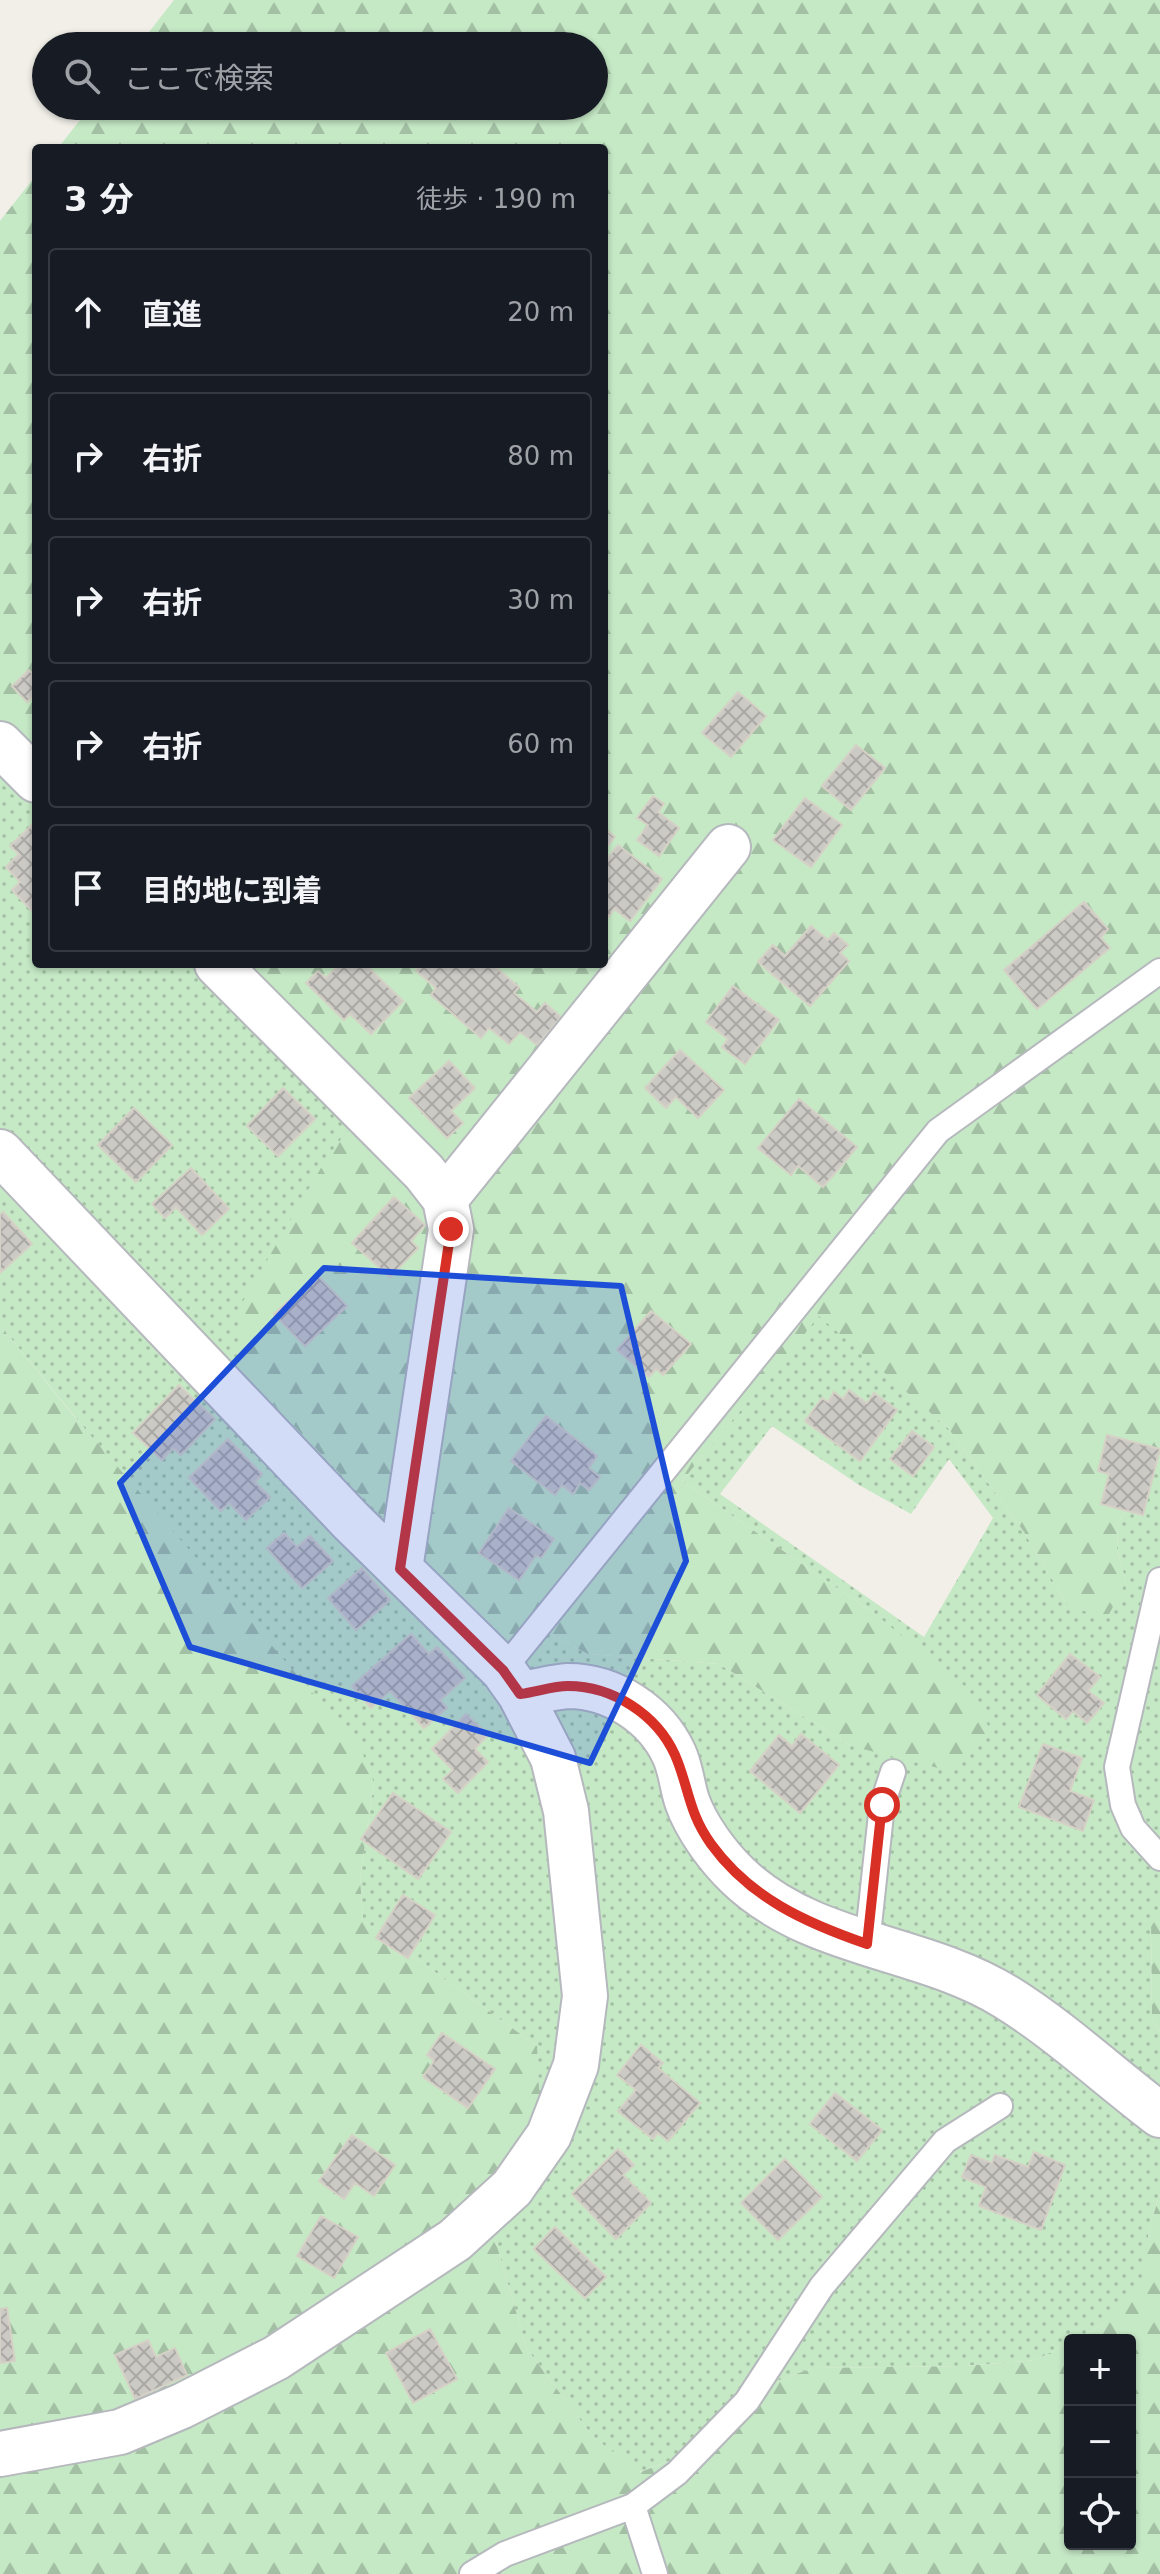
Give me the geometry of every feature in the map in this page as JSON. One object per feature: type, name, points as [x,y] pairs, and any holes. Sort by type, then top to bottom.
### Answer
[{"type":"street","points":[[445,1199],[728,847]]},
{"type":"street","points":[[227,968],[424,1172],[445,1199],[451,1229],[400,1569]]},
{"type":"street","points":[[0,1152],[512,1682],[553,1758],[566,1811],[585,1996],[576,2065],[549,2135],[512,2188],[455,2240],[276,2358],[182,2406],[120,2432],[0,2454]]},
{"type":"street","points":[[512,1682],[570,1686],[616,1697],[649,1716],[675,1755],[688,1804],[710,1843],[737,1876],[785,1912],[867,1944],[956,1973],[1006,1997],[1160,2115]]},
{"type":"lane","points":[[512,1682],[938,1131],[1160,971]]},
{"type":"lane","points":[[1160,1580],[1117,1767],[1123,1805],[1133,1828],[1160,1858]]},
{"type":"lane","points":[[867,1944],[882,1805],[893,1772]]},
{"type":"lane","points":[[472,2574],[505,2554],[633,2506],[677,2473],[747,2401],[822,2286],[945,2141],[1000,2106]]},
{"type":"lane","points":[[633,2506],[655,2574]]},
{"type":"highlighted area","points":[[324,1268],[621,1286],[686,1561],[590,1763],[190,1647],[120,1483]]},
{"type":"green space","points":[[174,0],[1160,0],[1160,1459],[1118,1523],[1117,1550],[1126,1582],[1106,1620],[1067,1604],[1024,1532],[948,1428],[819,1316],[682,1481],[876,1615],[967,1688],[990,1729],[946,1770],[851,1746],[719,1664],[588,1654],[550,1634],[504,1643],[242,1372],[238,1310],[325,1161],[371,1098],[244,968],[608,968],[608,144],[61,144],[80,120],[608,120],[608,32],[149,32]]},
{"type":"green space","points":[[32,180],[32,752],[0,720],[0,221]]},
{"type":"green space","points":[[0,720],[32,752],[32,968],[244,968],[371,1098],[550,1634],[588,1654],[719,1664],[851,1746],[876,1615],[682,1481],[819,1315],[948,1428],[1024,1532],[1067,1604],[1126,1582],[1117,1550],[1118,1523],[1160,1459],[1160,1907],[1151,1926],[1152,2019],[1160,2032],[1160,2193],[1149,2230],[1144,2278],[1102,2325],[1085,2334],[1064,2334],[1064,2345],[1036,2360],[964,2366],[813,2368],[732,2397],[670,2461],[639,2472],[593,2437],[527,2349],[495,2239],[497,2188],[537,2046],[363,1920],[360,1878],[374,1783],[0,1325]],"holes":[[[772,1426],[859,1485],[911,1514],[949,1459],[993,1518],[924,1637],[720,1494]]]},
{"type":"green space","points":[[0,1325],[73,1415],[361,1749],[374,1783],[360,1878],[363,1920],[537,2046],[541,2128],[497,2188],[495,2239],[527,2349],[593,2437],[640,2472],[670,2461],[732,2397],[813,2368],[964,2366],[1036,2360],[1064,2345],[1064,2550],[1136,2550],[1136,2334],[1085,2334],[1102,2325],[1143,2278],[1149,2230],[1160,2193],[1160,2574],[0,2574]]},
{"type":"green space","points":[[1160,1907],[1160,2032],[1152,2019],[1151,1925]]},
{"type":"building","points":[[29,670],[32,673],[32,698],[27,702],[12,686]]},
{"type":"building","points":[[738,692],[766,716],[731,757],[702,733]]},
{"type":"building","points":[[856,745],[885,768],[851,810],[822,786]]},
{"type":"building","points":[[653,796],[664,804],[658,812],[679,828],[659,856],[637,840],[648,825],[637,818]]},
{"type":"building","points":[[805,798],[842,825],[811,867],[773,840]]},
{"type":"building","points":[[32,825],[32,911],[12,890],[20,882],[6,867],[19,854],[10,846]]},
{"type":"building","points":[[608,831],[615,837],[608,845]]},
{"type":"building","points":[[618,845],[662,879],[630,921],[614,909],[608,916],[608,858]]},
{"type":"building","points":[[1084,902],[1108,929],[1101,938],[1110,948],[1037,1009],[1004,970]]},
{"type":"building","points":[[811,926],[828,940],[834,933],[848,945],[840,953],[849,961],[810,1006],[758,962],[773,945],[785,956]]},
{"type":"building","points":[[336,968],[369,968],[403,1001],[371,1034],[350,1014],[344,1020],[306,983],[318,971],[326,978]]},
{"type":"building","points":[[419,968],[497,968],[519,987],[514,993],[537,1012],[545,1003],[561,1017],[537,1045],[520,1032],[509,1044],[489,1028],[481,1038],[431,995],[436,988],[416,971]]},
{"type":"building","points":[[733,986],[779,1020],[745,1064],[722,1047],[728,1039],[706,1022]]},
{"type":"building","points":[[680,1050],[724,1090],[698,1118],[676,1097],[666,1108],[645,1088]]},
{"type":"building","points":[[449,1061],[475,1088],[451,1111],[463,1123],[447,1138],[409,1098]]},
{"type":"building","points":[[283,1088],[315,1119],[278,1156],[247,1126]]},
{"type":"building","points":[[799,1099],[857,1147],[823,1187],[798,1166],[791,1175],[758,1148]]},
{"type":"building","points":[[134,1108],[172,1145],[136,1182],[98,1145]]},
{"type":"building","points":[[191,1168],[229,1209],[202,1235],[176,1207],[165,1218],[152,1204]]},
{"type":"building","points":[[394,1197],[425,1225],[411,1241],[418,1248],[390,1277],[352,1243]]},
{"type":"building","points":[[3,1212],[32,1244],[0,1273],[0,1215]]},
{"type":"building","points":[[317,1275],[347,1306],[305,1346],[274,1314]]},
{"type":"building","points":[[651,1311],[691,1344],[663,1375],[656,1369],[649,1377],[617,1350]]},
{"type":"building","points":[[179,1385],[215,1419],[181,1455],[173,1448],[162,1460],[133,1433]]},
{"type":"building","points":[[849,1390],[867,1403],[874,1393],[897,1410],[860,1461],[805,1421],[822,1398],[828,1402],[834,1392],[843,1399]]},
{"type":"building","points":[[546,1416],[597,1456],[589,1468],[600,1477],[589,1490],[580,1483],[573,1494],[562,1485],[555,1495],[511,1461]]},
{"type":"building","points":[[912,1431],[934,1447],[913,1476],[890,1459]]},
{"type":"building","points":[[1107,1435],[1160,1449],[1143,1515],[1101,1504],[1109,1474],[1098,1471]]},
{"type":"building","points":[[228,1439],[262,1474],[255,1482],[270,1497],[246,1520],[229,1503],[221,1511],[189,1478]]},
{"type":"building","points":[[509,1508],[554,1539],[541,1558],[536,1555],[519,1580],[479,1553]]},
{"type":"building","points":[[284,1533],[297,1547],[310,1536],[333,1561],[302,1588],[267,1548]]},
{"type":"building","points":[[362,1568],[390,1600],[356,1630],[328,1598]]},
{"type":"building","points":[[411,1634],[429,1654],[437,1647],[465,1678],[440,1700],[447,1708],[424,1728],[390,1691],[371,1708],[352,1686]]},
{"type":"building","points":[[1070,1654],[1100,1677],[1088,1691],[1104,1703],[1087,1723],[1073,1711],[1066,1719],[1037,1695]]},
{"type":"building","points":[[466,1714],[488,1735],[475,1749],[488,1762],[458,1793],[443,1779],[453,1770],[432,1749]]},
{"type":"building","points":[[801,1734],[839,1765],[800,1813],[750,1771],[779,1735],[792,1746]]},
{"type":"building","points":[[1043,1744],[1082,1758],[1070,1791],[1094,1800],[1083,1831],[1019,1807]]},
{"type":"building","points":[[393,1793],[451,1832],[418,1879],[361,1839]]},
{"type":"building","points":[[403,1895],[435,1915],[408,1958],[376,1938]]},
{"type":"building","points":[[442,2033],[495,2069],[468,2108],[423,2077],[434,2061],[427,2055]]},
{"type":"building","points":[[641,2045],[663,2063],[658,2068],[700,2103],[668,2141],[658,2133],[653,2139],[618,2111],[636,2090],[617,2075]]},
{"type":"building","points":[[835,2093],[882,2130],[857,2161],[810,2124]]},
{"type":"building","points":[[352,2135],[395,2165],[374,2196],[355,2183],[344,2199],[319,2181]]},
{"type":"building","points":[[618,2149],[634,2165],[623,2175],[651,2203],[616,2239],[572,2194]]},
{"type":"building","points":[[1034,2152],[1065,2165],[1041,2230],[979,2206],[986,2187],[962,2177],[971,2155],[992,2163],[995,2155],[1028,2167]]},
{"type":"building","points":[[785,2159],[822,2197],[778,2240],[741,2203]]},
{"type":"building","points":[[321,2216],[358,2237],[334,2278],[297,2256]]},
{"type":"building","points":[[555,2227],[606,2277],[585,2298],[534,2249]]},
{"type":"building","points":[[7,2308],[15,2361],[0,2363],[0,2309]]},
{"type":"building","points":[[430,2329],[457,2379],[413,2403],[386,2353]]},
{"type":"building","points":[[148,2340],[156,2357],[175,2348],[187,2375],[135,2399],[115,2355]]},
{"type":"route","points":[[451,1229],[400,1569],[503,1670],[520,1694],[570,1686],[616,1697],[649,1716],[675,1755],[688,1804],[710,1843],[737,1876],[785,1912],[867,1944],[882,1805]]}]
